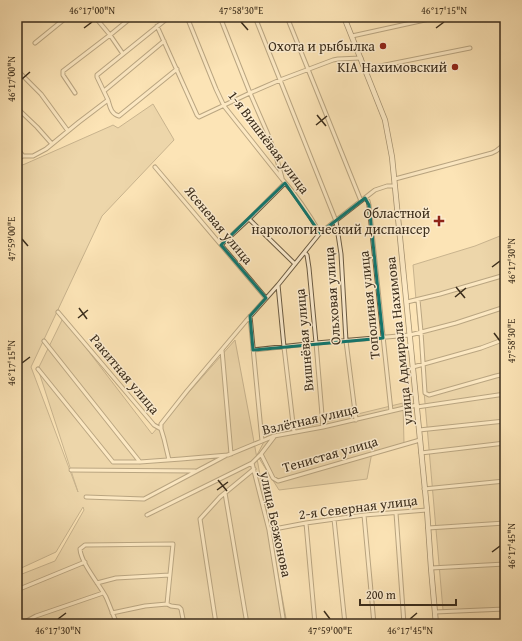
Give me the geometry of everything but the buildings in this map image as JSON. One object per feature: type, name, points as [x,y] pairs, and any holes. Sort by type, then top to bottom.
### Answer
[{"type":"main road","name":"улица Адмирала Нахимова","points":[[344,17],[385,120],[392,157],[427,510],[436,624]]},
{"type":"street","points":[[35,43],[67,17]]},
{"type":"street","points":[[95,17],[123,54]]},
{"type":"street","points":[[75,93],[62,73],[64,70],[132,17]]},
{"type":"street","points":[[169,17],[97,76],[111,110],[119,116],[177,70]]},
{"type":"street","name":"1-я Вишнёвая улица","points":[[187,17],[224,106],[292,191],[320,233]]},
{"type":"street","points":[[220,17],[267,132],[276,156],[282,180]]},
{"type":"street","name":"Ольховая улица","points":[[255,17],[336,221],[341,254],[346,341],[356,420]]},
{"type":"street","points":[[287,17],[361,201]]},
{"type":"street","points":[[352,36],[434,18]]},
{"type":"street","points":[[157,26],[198,117],[308,69],[338,59],[361,58]]},
{"type":"street","points":[[104,91],[164,41]]},
{"type":"street","points":[[365,69],[470,48]]},
{"type":"street","points":[[17,70],[41,94],[68,131]]},
{"type":"street","points":[[17,159],[23,156],[33,156],[46,149],[108,100]]},
{"type":"street","points":[[17,108],[52,144]]},
{"type":"street","points":[[395,179],[492,153],[505,144]]},
{"type":"street","points":[[17,148],[23,156]]},
{"type":"street","name":"Ясеневая улица","points":[[155,167],[266,298]]},
{"type":"street","points":[[221,245],[285,183]]},
{"type":"street","points":[[161,429],[162,422],[187,391],[305,253],[320,233],[375,190],[387,186],[395,186]]},
{"type":"street","name":"Тополиная улица","points":[[365,198],[369,205],[391,411]]},
{"type":"street","points":[[249,218],[295,264]]},
{"type":"street","name":"Вишнёвая улица","points":[[305,253],[307,255],[309,268],[323,427]]},
{"type":"street","points":[[407,302],[505,275]]},
{"type":"street","points":[[278,285],[294,432]]},
{"type":"street","points":[[418,300],[425,393],[429,395],[505,374]]},
{"type":"street","points":[[253,350],[410,335],[456,323],[505,307]]},
{"type":"street","name":"Ракитная улица","points":[[58,312],[154,426],[161,429],[170,460]]},
{"type":"street","points":[[250,316],[262,440]]},
{"type":"street","points":[[413,367],[481,348],[505,339]]},
{"type":"street","points":[[44,341],[140,462]]},
{"type":"street","points":[[86,497],[144,499],[230,454],[222,350]]},
{"type":"street","name":"Взлётная улица","points":[[38,369],[113,462],[170,460],[230,454],[274,436],[323,427],[417,406],[505,394]]},
{"type":"street","points":[[419,430],[505,421]]},
{"type":"street","name":"улица Безжонова","points":[[274,436],[261,454],[252,463],[269,530],[284,624]]},
{"type":"street","name":"Тенистая улица","points":[[261,454],[272,478],[278,481],[420,440]]},
{"type":"street","points":[[421,453],[505,443]]},
{"type":"street","points":[[147,515],[252,463]]},
{"type":"street","points":[[216,624],[200,519],[225,493],[254,469]]},
{"type":"street","points":[[71,470],[196,471]]},
{"type":"street","points":[[424,489],[505,481]]},
{"type":"street","points":[[225,493],[247,624]]},
{"type":"street","name":"2-я Северная улица","points":[[269,530],[364,515],[427,510]]},
{"type":"street","points":[[396,513],[404,624]]},
{"type":"street","points":[[364,515],[374,624]]},
{"type":"street","points":[[334,519],[345,624]]},
{"type":"street","points":[[306,523],[315,624]]},
{"type":"street","points":[[428,528],[505,523]]},
{"type":"street","points":[[117,624],[103,593],[86,566],[80,551],[85,545],[173,544],[167,604]]},
{"type":"street","points":[[17,590],[85,562]]},
{"type":"street","points":[[431,568],[505,564]]},
{"type":"street","points":[[97,583],[116,578],[170,576]]},
{"type":"street","points":[[21,624],[36,616],[103,593]]},
{"type":"street","points":[[112,613],[145,606],[167,604],[182,609],[184,624]]},
{"type":"street","points":[[435,612],[505,609]]},
{"type":"highlighted area","points":[[285,183],[320,233],[365,198],[369,205],[383,338],[253,350],[250,316],[266,298],[221,245]]},
{"type":"shaded area","points":[[153,104],[174,140],[102,216],[31,367],[78,492],[38,369],[63,318],[152,434],[235,340],[287,624],[17,624],[17,576],[55,561],[84,510],[83,507],[56,552],[17,570],[17,167],[113,125],[118,128]]},
{"type":"shaded area","points":[[505,234],[505,608],[443,610],[413,265],[475,246]]},
{"type":"shaded area","points":[[403,403],[404,444],[372,452],[367,479],[279,490],[257,455],[267,436]]},
{"type":"place","name":"Охота и рыбылка","points":[[383,46]]},
{"type":"place","name":"KIA Нахимовский","points":[[455,67]]},
{"type":"place","name":"Областной наркологический диспансер","points":[[439,221]]}]
